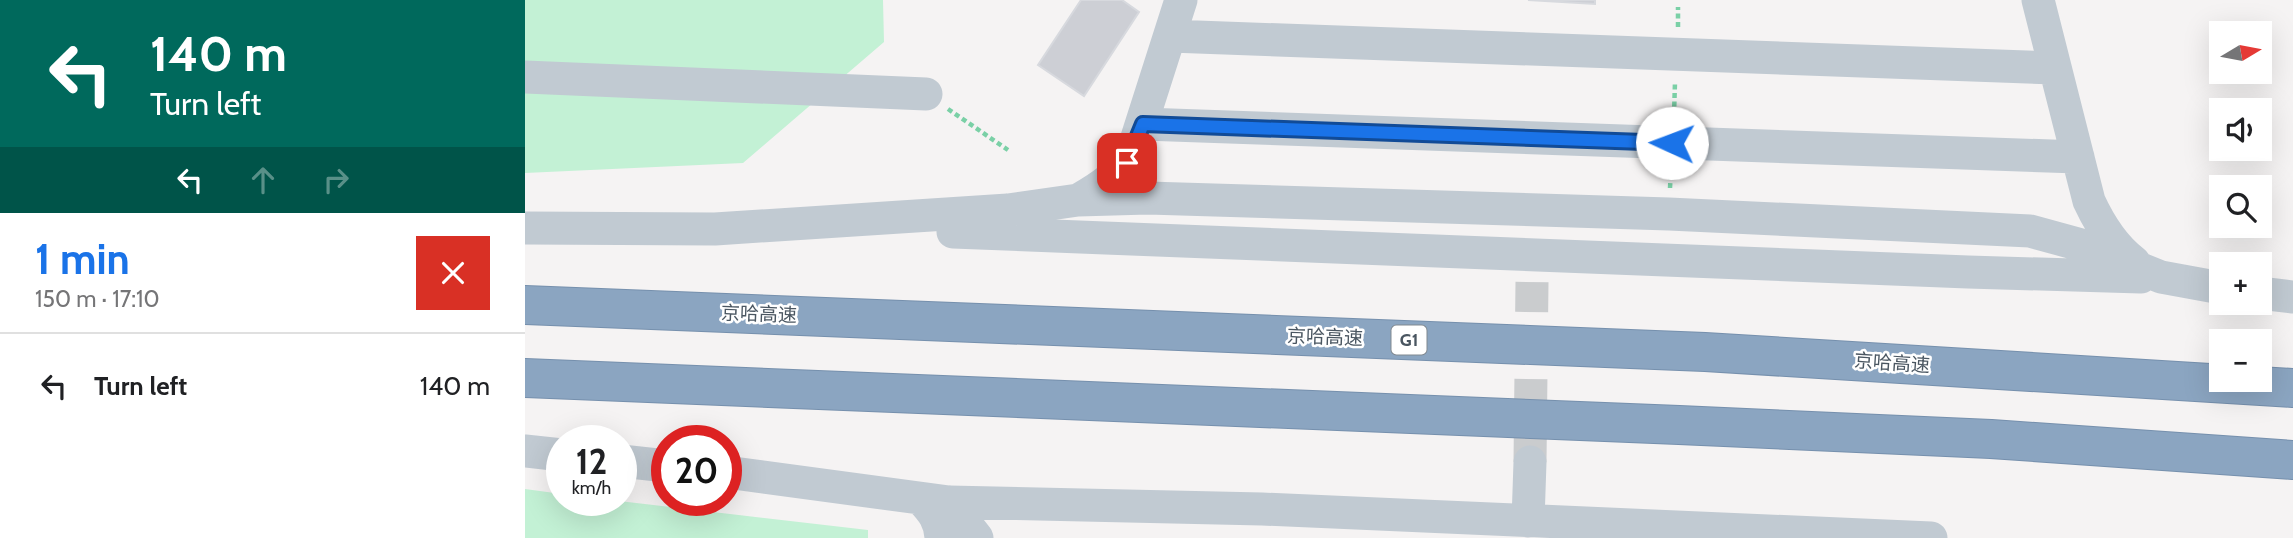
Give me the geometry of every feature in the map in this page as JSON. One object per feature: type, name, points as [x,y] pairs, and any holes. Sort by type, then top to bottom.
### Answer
[{"type":"highway","name":"京哈高速","points":[[525,305],[1706,352],[2293,388]]},
{"type":"highway","points":[[525,378],[1991,439],[2293,460]]},
{"type":"lane","points":[[1078,200],[1105,183],[1127,163],[1143,124],[1181,0]]},
{"type":"lane","points":[[2038,0],[2089,201],[2099,222],[2122,253],[2161,277]]},
{"type":"lane","points":[[1170,36],[2055,68]]},
{"type":"lane","points":[[525,77],[926,94]]},
{"type":"lane","points":[[1143,124],[2078,157]]},
{"type":"lane","points":[[715,229],[1008,210],[1078,200],[1149,198],[1669,214],[2030,231],[2081,245],[2161,277]]},
{"type":"lane","points":[[525,228],[921,231],[1533,269],[1968,272],[2161,277],[2209,286]]},
{"type":"lane","points":[[2272,295],[2293,297]]},
{"type":"lane","points":[[525,451],[546,453]]},
{"type":"lane","points":[[1528,521],[1530,463]]},
{"type":"lane","points":[[742,474],[935,500],[1262,509],[1931,538]]},
{"type":"lane","points":[[935,500],[941,538]]},
{"type":"lane","points":[[935,500],[977,538]]},
{"type":"path","points":[[926,94],[1008,150]]},
{"type":"green space","points":[[525,0],[883,0],[884,42],[743,163],[525,173]]},
{"type":"green space","points":[[525,489],[546,492],[546,516],[637,516],[637,503],[651,505],[651,516],[742,515],[868,530],[868,538],[525,538]]},
{"type":"building","points":[[1081,0],[1122,0],[1139,12],[1084,96],[1038,65]]},
{"type":"building","points":[[1528,0],[1595,0],[1595,4]]},
{"type":"tunnel","points":[[1530,462],[1532,282]]},
{"type":"route","points":[[1127,163],[1143,124],[1672,143]]}]
